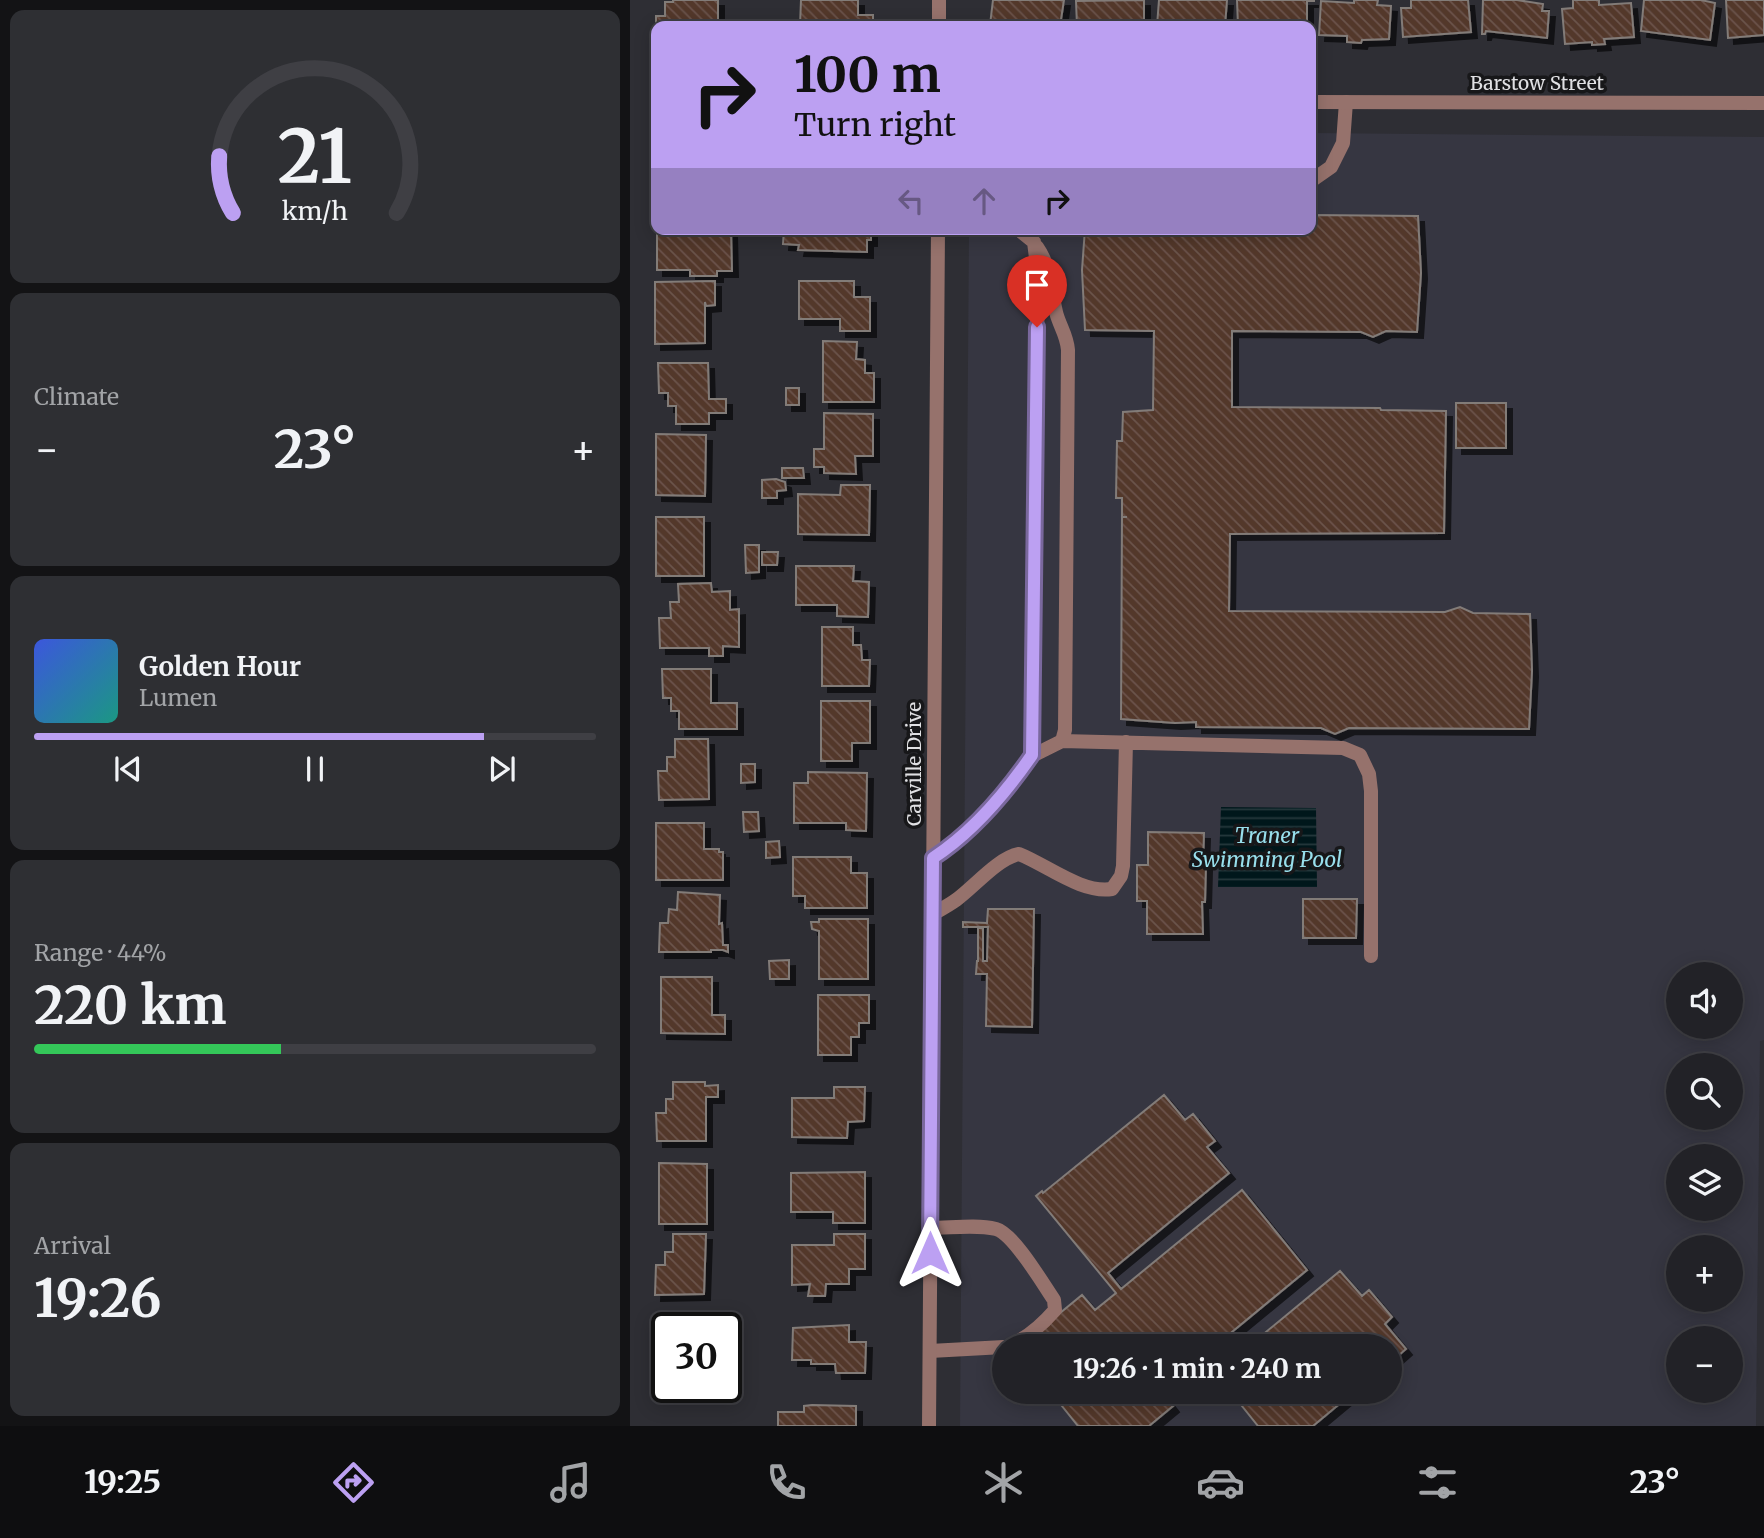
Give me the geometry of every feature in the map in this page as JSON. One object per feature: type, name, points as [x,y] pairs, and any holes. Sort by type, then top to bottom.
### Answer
[{"type":"street","points":[[939,0],[939,21]]},
{"type":"street","name":"Barstow Street","points":[[1316,102],[1764,103]]},
{"type":"street","points":[[1316,178],[1331,167],[1343,143],[1346,102]]},
{"type":"street","name":"Carville Drive","points":[[929,1426],[938,235]]},
{"type":"street","points":[[1025,235],[1034,242],[1046,261],[1057,314],[1067,337],[1068,350],[1065,730],[1062,741]]},
{"type":"street","points":[[1032,755],[1038,274],[1034,242]]},
{"type":"street","points":[[933,858],[956,843],[972,827],[1013,782],[1032,755],[1062,741],[1343,748],[1360,755],[1370,774],[1371,956]]},
{"type":"street","points":[[933,915],[1000,864],[1019,854],[1089,888],[1112,889],[1121,876],[1123,866],[1126,742]]},
{"type":"street","points":[[931,1228],[971,1227],[999,1230],[1011,1241],[1054,1300],[1055,1310],[1030,1334]]},
{"type":"street","points":[[929,1351],[992,1347]]},
{"type":"shaded area","points":[[1316,133],[1764,137],[1764,1040],[1760,1041],[1756,1426],[960,1426],[969,235],[1316,235]]},
{"type":"water","name":"Traner Swimming Pool","points":[[1221,807],[1316,808],[1317,887],[1218,887]]},
{"type":"building","points":[[718,0],[718,21],[656,21],[656,16],[665,16],[665,2]]},
{"type":"building","points":[[801,0],[858,0],[858,15],[873,15],[873,21],[800,21]]},
{"type":"building","points":[[993,0],[1064,0],[1061,21],[990,21]]},
{"type":"building","points":[[1144,0],[1144,21],[1077,21],[1076,1]]},
{"type":"building","points":[[1159,0],[1227,0],[1225,21],[1157,21]]},
{"type":"building","points":[[1237,0],[1314,0],[1307,1],[1307,21],[1238,21]]},
{"type":"building","points":[[1354,0],[1378,0],[1377,5],[1391,6],[1389,39],[1362,40],[1361,43],[1347,42],[1347,36],[1319,35],[1321,1],[1354,3]]},
{"type":"building","points":[[1411,0],[1468,0],[1471,32],[1403,37],[1401,8],[1411,8]]},
{"type":"building","points":[[1483,0],[1517,0],[1543,4],[1542,11],[1549,11],[1547,38],[1486,31],[1482,34]]},
{"type":"building","points":[[1573,0],[1599,0],[1599,5],[1631,3],[1634,37],[1604,39],[1605,44],[1565,44],[1562,9],[1573,8]]},
{"type":"building","points":[[1644,0],[1701,0],[1715,3],[1710,40],[1641,31]]},
{"type":"building","points":[[1726,0],[1764,0],[1764,35],[1728,38]]},
{"type":"building","points":[[1316,215],[1418,216],[1421,273],[1417,332],[1386,331],[1373,337],[1361,332],[1232,331],[1232,407],[1446,411],[1444,533],[1230,534],[1229,611],[1445,612],[1460,607],[1473,613],[1530,614],[1532,671],[1529,729],[1349,728],[1335,734],[1321,728],[1196,727],[1196,722],[1121,719],[1122,498],[1116,498],[1117,441],[1122,441],[1123,412],[1153,410],[1154,331],[1085,330],[1082,270],[1085,235],[1316,235]]},
{"type":"building","points":[[657,235],[731,235],[732,271],[717,271],[717,276],[690,276],[690,270],[657,270]]},
{"type":"building","points":[[784,235],[871,235],[871,240],[867,240],[867,252],[798,250],[799,245],[783,244]]},
{"type":"building","points":[[715,281],[715,305],[706,306],[705,302],[705,343],[655,344],[655,282]]},
{"type":"building","points":[[799,281],[854,281],[854,297],[870,297],[870,331],[840,331],[840,319],[799,319]]},
{"type":"building","points":[[823,341],[857,342],[856,359],[865,360],[865,373],[874,373],[874,402],[823,402]]},
{"type":"building","points":[[658,363],[708,363],[709,399],[726,399],[726,413],[709,413],[709,424],[676,424],[676,406],[668,406],[668,393],[659,393]]},
{"type":"building","points":[[786,388],[799,388],[799,405],[786,405]]},
{"type":"building","points":[[1456,403],[1506,403],[1506,448],[1456,448]]},
{"type":"building","points":[[824,413],[873,414],[873,456],[855,456],[856,474],[824,473],[824,467],[814,467],[814,449],[824,449]]},
{"type":"building","points":[[656,434],[706,435],[705,496],[656,495]]},
{"type":"building","points":[[782,468],[803,468],[804,478],[782,478]]},
{"type":"building","points":[[776,479],[785,482],[786,490],[777,491],[777,498],[762,498],[762,480]]},
{"type":"building","points":[[841,485],[870,485],[869,535],[798,534],[798,494],[840,495]]},
{"type":"building","points":[[656,517],[704,517],[704,576],[656,576]]},
{"type":"building","points":[[745,545],[759,545],[759,572],[746,573]]},
{"type":"building","points":[[762,552],[778,552],[777,565],[762,565]]},
{"type":"building","points":[[796,566],[854,566],[853,581],[869,582],[868,617],[837,616],[837,605],[796,605]]},
{"type":"building","points":[[711,583],[712,592],[730,591],[730,610],[739,609],[739,647],[723,646],[723,656],[709,656],[709,648],[660,648],[659,618],[671,618],[670,602],[679,602],[678,584]]},
{"type":"building","points":[[822,627],[853,627],[853,645],[861,645],[862,660],[870,660],[869,686],[822,686]]},
{"type":"building","points":[[662,669],[711,669],[711,703],[737,703],[737,729],[679,729],[679,711],[671,711],[671,698],[663,698]]},
{"type":"building","points":[[821,701],[870,701],[870,743],[852,743],[852,761],[821,761]]},
{"type":"building","points":[[675,739],[708,739],[709,799],[659,800],[658,771],[667,771],[667,757],[675,757]]},
{"type":"building","points":[[741,764],[755,764],[755,782],[741,783]]},
{"type":"building","points":[[808,772],[867,773],[866,831],[846,830],[846,823],[794,823],[794,783],[808,783]]},
{"type":"building","points":[[743,812],[758,812],[759,831],[744,832]]},
{"type":"building","points":[[656,823],[704,823],[704,849],[719,849],[719,852],[723,852],[723,880],[656,880]]},
{"type":"building","points":[[1148,832],[1204,833],[1203,865],[1206,865],[1205,902],[1202,902],[1203,934],[1147,934],[1147,901],[1137,901],[1137,865],[1148,865]]},
{"type":"building","points":[[779,841],[780,857],[766,858],[766,842]]},
{"type":"building","points":[[793,857],[851,857],[851,873],[867,873],[867,908],[805,908],[805,896],[793,896]]},
{"type":"building","points":[[678,892],[720,895],[719,924],[722,923],[723,945],[728,945],[728,952],[659,952],[660,923],[668,923],[669,909],[677,910]]},
{"type":"building","points":[[1303,899],[1357,899],[1356,938],[1303,938]]},
{"type":"building","points":[[988,909],[1034,909],[1032,1027],[986,1026],[987,974],[976,974],[978,928],[983,928],[983,961],[987,961],[988,927],[963,927],[963,922],[987,923]]},
{"type":"building","points":[[819,919],[868,919],[868,979],[819,979],[819,931],[812,929],[811,922],[819,922]]},
{"type":"building","points":[[789,960],[789,979],[770,979],[769,961]]},
{"type":"building","points":[[661,977],[712,977],[712,1015],[725,1015],[725,1034],[661,1033]]},
{"type":"building","points":[[818,995],[869,995],[869,1023],[859,1023],[859,1037],[851,1037],[851,1055],[818,1055]]},
{"type":"building","points":[[673,1082],[705,1082],[705,1086],[718,1085],[718,1097],[706,1097],[706,1141],[657,1141],[656,1113],[666,1113],[666,1099],[673,1099]]},
{"type":"building","points":[[834,1087],[865,1087],[864,1121],[848,1122],[847,1138],[792,1137],[792,1098],[834,1098]]},
{"type":"building","points":[[1164,1095],[1185,1120],[1193,1114],[1215,1141],[1207,1147],[1229,1173],[1108,1273],[1121,1289],[1242,1190],[1307,1270],[1230,1334],[1035,1334],[1082,1295],[1095,1310],[1116,1293],[1036,1196],[1042,1191],[1043,1193]]},
{"type":"building","points":[[659,1163],[707,1164],[707,1224],[659,1224]]},
{"type":"building","points":[[865,1172],[865,1223],[833,1223],[833,1212],[791,1212],[791,1173]]},
{"type":"building","points":[[673,1234],[706,1234],[704,1294],[655,1295],[656,1265],[665,1265],[665,1252],[673,1252]]},
{"type":"building","points":[[834,1234],[865,1234],[865,1269],[849,1269],[849,1284],[826,1284],[825,1296],[808,1296],[810,1284],[792,1285],[792,1245],[834,1245]]},
{"type":"building","points":[[1340,1271],[1362,1296],[1369,1290],[1392,1317],[1385,1324],[1393,1334],[1264,1334]]},
{"type":"building","points":[[849,1325],[849,1342],[866,1342],[865,1373],[836,1373],[835,1364],[811,1364],[811,1360],[792,1360],[793,1328]]},
{"type":"building","points":[[1060,1404],[1173,1406],[1149,1426],[1078,1426]]},
{"type":"building","points":[[1240,1404],[1339,1404],[1313,1426],[1258,1426]]},
{"type":"building","points":[[804,1406],[856,1406],[856,1426],[778,1426],[778,1412],[804,1412]]},
{"type":"route","points":[[930,1253],[933,858],[956,843],[972,827],[1013,782],[1032,755],[1037,327]]}]
